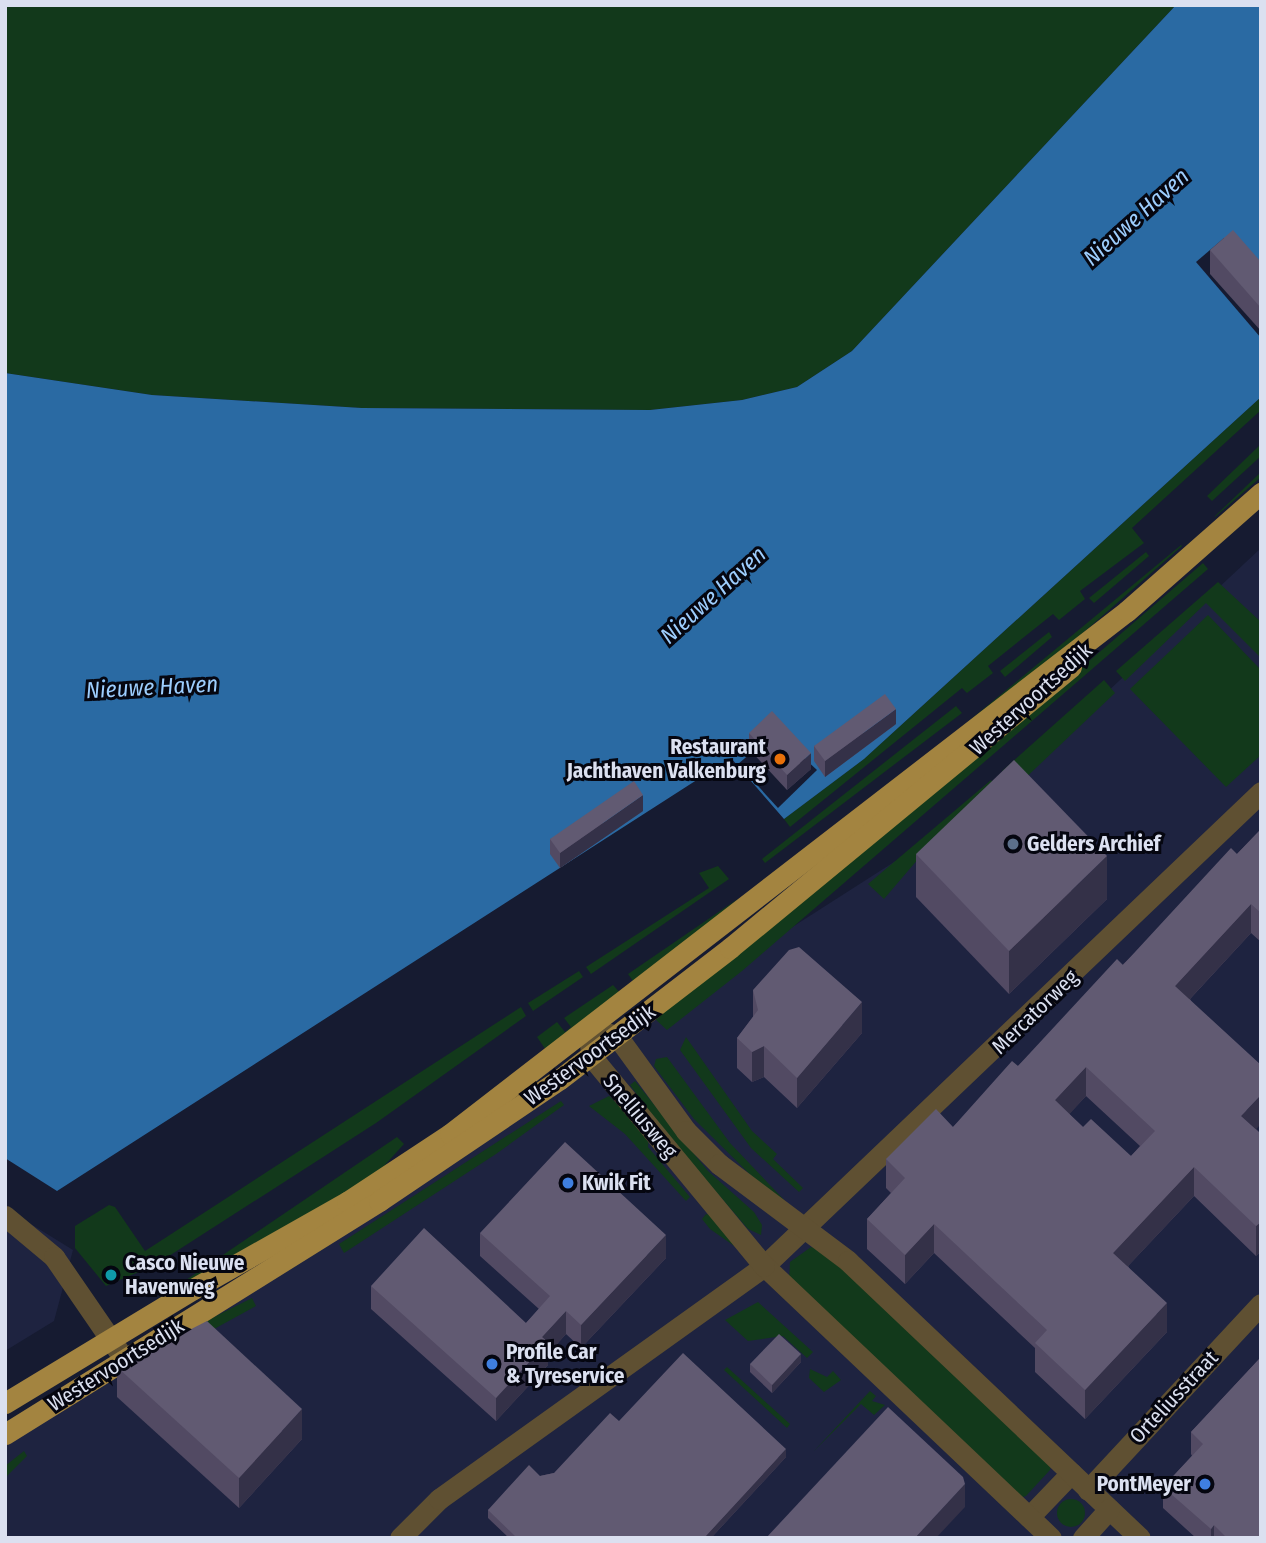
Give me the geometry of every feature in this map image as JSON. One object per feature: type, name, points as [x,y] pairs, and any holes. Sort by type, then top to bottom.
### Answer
[{"type":"main road","name":"Westervoortsedijk","points":[[5,1403],[108,1332],[347,1202],[450,1134],[1127,611],[1261,493]]},
{"type":"main road","name":"Westervoortsedijk","points":[[5,1434],[379,1201],[591,1056],[977,748],[1064,674],[1127,611]]},
{"type":"street","name":"Mercatorweg","points":[[805,1228],[1261,792]]},
{"type":"street","points":[[589,1028],[617,1036]]},
{"type":"street","name":"Snelliusweg","points":[[589,1028],[591,1056],[764,1266],[1051,1538]]},
{"type":"street","name":"Snelliusweg","points":[[617,1036],[686,1131],[719,1164],[848,1261],[1140,1538]]},
{"type":"street","points":[[5,1216],[54,1257],[124,1359]]},
{"type":"street","points":[[400,1538],[439,1499],[764,1266],[805,1228]]},
{"type":"street","name":"Orteliusstraat","points":[[1088,1490],[1261,1304]]},
{"type":"street","points":[[1029,1517],[1070,1473]]},
{"type":"street","points":[[1083,1538],[1109,1509]]},
{"type":"shaded area","points":[[1261,548],[1261,1538],[5,1538],[5,1431],[994,798]]},
{"type":"shaded area","points":[[5,1208],[73,1250],[54,1321],[5,1351]]},
{"type":"green space","points":[[5,5],[1176,5],[852,351],[797,387],[742,400],[650,410],[362,408],[152,395],[5,373]]},
{"type":"green space","points":[[1261,397],[1261,410],[1132,528],[1144,543],[1080,591],[1085,599],[1059,620],[1053,614],[988,666],[993,673],[967,693],[962,688],[790,827],[784,819],[864,759]]},
{"type":"green space","points":[[1261,444],[1261,456],[1212,501],[1207,496]]},
{"type":"green space","points":[[1261,472],[1261,477],[1215,517],[1215,516]]},
{"type":"green space","points":[[1181,545],[1068,646],[958,730]]},
{"type":"green space","points":[[1146,552],[1149,556],[1094,603],[1089,598]]},
{"type":"green space","points":[[1203,563],[1208,569],[742,971],[667,1030],[654,1018],[988,748]]},
{"type":"green space","points":[[1218,582],[1261,622],[1261,658],[1206,603],[1125,681],[1116,671]]},
{"type":"green space","points":[[1208,615],[1261,670],[1261,755],[1226,787],[1130,689]]},
{"type":"green space","points":[[1049,632],[1052,637],[1005,677],[1000,671]]},
{"type":"green space","points":[[1104,680],[1115,693],[1018,785],[1002,771]]},
{"type":"green space","points":[[956,706],[962,713],[765,863],[762,859]]},
{"type":"green space","points":[[991,780],[1006,796],[925,851],[884,899],[868,884]]},
{"type":"green space","points":[[718,866],[729,879],[591,974],[586,967],[709,888],[699,873]]},
{"type":"green space","points":[[739,898],[635,984],[628,974]]},
{"type":"green space","points":[[579,971],[583,977],[533,1011],[528,1003]]},
{"type":"green space","points":[[613,985],[622,995],[548,1053],[537,1037],[557,1022],[565,1032],[571,1027],[564,1018]]},
{"type":"green space","points":[[521,1007],[526,1016],[376,1123],[155,1265],[106,1286],[75,1248],[75,1226],[109,1205],[115,1207],[145,1251]]},
{"type":"green space","points":[[686,1037],[752,1131],[777,1154],[773,1159],[803,1188],[799,1192],[751,1148],[680,1050]]},
{"type":"green space","points":[[667,1057],[730,1143],[789,1205],[774,1198],[694,1119],[654,1066],[656,1059]]},
{"type":"green space","points":[[635,1081],[708,1171],[754,1212],[762,1225],[761,1235],[748,1229],[663,1130],[630,1085]]},
{"type":"green space","points":[[609,1096],[649,1135],[648,1147],[690,1197],[686,1201],[625,1134],[589,1106]]},
{"type":"green space","points":[[561,1101],[564,1105],[496,1154],[344,1253],[339,1244]]},
{"type":"green space","points":[[397,1137],[404,1144],[374,1177],[155,1301]]},
{"type":"green space","points":[[706,1214],[710,1215],[740,1250],[710,1229],[702,1219]]},
{"type":"green space","points":[[811,1247],[823,1250],[1051,1462],[1050,1470],[1026,1496],[1019,1498],[789,1280],[790,1262]]},
{"type":"green space","points":[[252,1298],[256,1306],[205,1334],[190,1329]]},
{"type":"green space","points":[[758,1302],[813,1352],[807,1358],[783,1336],[748,1341],[725,1320]]},
{"type":"green space","points":[[727,1367],[790,1424],[787,1428],[724,1370]]},
{"type":"green space","points":[[810,1369],[827,1377],[833,1371],[841,1380],[824,1392],[809,1378]]},
{"type":"green space","points":[[870,1391],[876,1396],[872,1401],[885,1405],[874,1415],[861,1404],[813,1452]]},
{"type":"green space","points":[[24,1451],[27,1456],[5,1478],[5,1466]]},
{"type":"green space","points":[[1071,1499],[1081,1503],[1085,1513],[1081,1523],[1071,1527],[1061,1523],[1057,1513],[1061,1503]]},
{"type":"water","name":"Nieuwe Haven","points":[[1176,5],[1261,5],[1261,397],[864,759],[784,819],[731,758],[57,1191],[5,1158],[5,373],[152,395],[362,408],[650,410],[742,400],[797,387],[852,351]]},
{"type":"pier","points":[[1224,238],[1261,281],[1261,338],[1196,262]]},
{"type":"pier","points":[[776,732],[817,770],[778,808],[738,764]]},
{"type":"building","points":[[1233,230],[1261,262],[1261,308],[1210,250]]},
{"type":"building","points":[[885,694],[896,709],[825,761],[814,746]]},
{"type":"building","points":[[772,711],[811,753],[787,775],[749,733]]},
{"type":"building","points":[[1014,760],[1107,856],[1009,951],[916,854]]},
{"type":"building","points":[[634,781],[643,795],[560,853],[550,839]]},
{"type":"building","points":[[1261,829],[1261,913],[1251,904],[1175,986],[1261,1065],[1261,1095],[1241,1116],[1261,1134],[1261,1222],[1256,1226],[1194,1167],[1113,1253],[1167,1303],[1085,1390],[1035,1343],[1047,1330],[934,1224],[905,1255],[867,1219],[905,1178],[886,1159],[936,1109],[953,1127],[1012,1061],[1018,1066],[1117,959],[1123,965],[1231,848],[1237,854]],"holes":[[[1086,1067],[1155,1131],[1131,1156],[1091,1119],[1083,1127],[1055,1100]]]},
{"type":"building","points":[[799,947],[862,1002],[797,1078],[764,1046],[752,1052],[737,1038],[758,1010],[753,990],[789,950]]},
{"type":"building","points":[[565,1142],[666,1235],[581,1325],[566,1311],[542,1337],[548,1342],[496,1398],[371,1286],[424,1228],[526,1323],[550,1296],[480,1233]]},
{"type":"building","points":[[207,1321],[302,1409],[239,1478],[117,1367]]},
{"type":"building","points":[[779,1334],[801,1354],[772,1385],[750,1364]]},
{"type":"building","points":[[683,1353],[786,1449],[704,1538],[517,1538],[488,1510],[529,1465],[540,1476],[554,1473],[610,1413],[619,1421]]},
{"type":"building","points":[[1261,1357],[1261,1538],[1227,1538],[1214,1525],[1211,1529],[1163,1487],[1203,1444],[1191,1432]]},
{"type":"building","points":[[888,1407],[963,1477],[965,1484],[915,1538],[766,1538]]},
{"type":"place","name":"Restaurant Jachthaven Valkenburg","points":[[780,759]]},
{"type":"place","name":"Gelders Archief","points":[[1013,844]]},
{"type":"place","name":"Kwik Fit","points":[[568,1183]]},
{"type":"place","name":"Casco Nieuwe Havenweg","points":[[111,1275]]},
{"type":"place","name":"Profile Car & Tyreservice","points":[[492,1364]]},
{"type":"place","name":"PontMeyer","points":[[1205,1484]]}]
